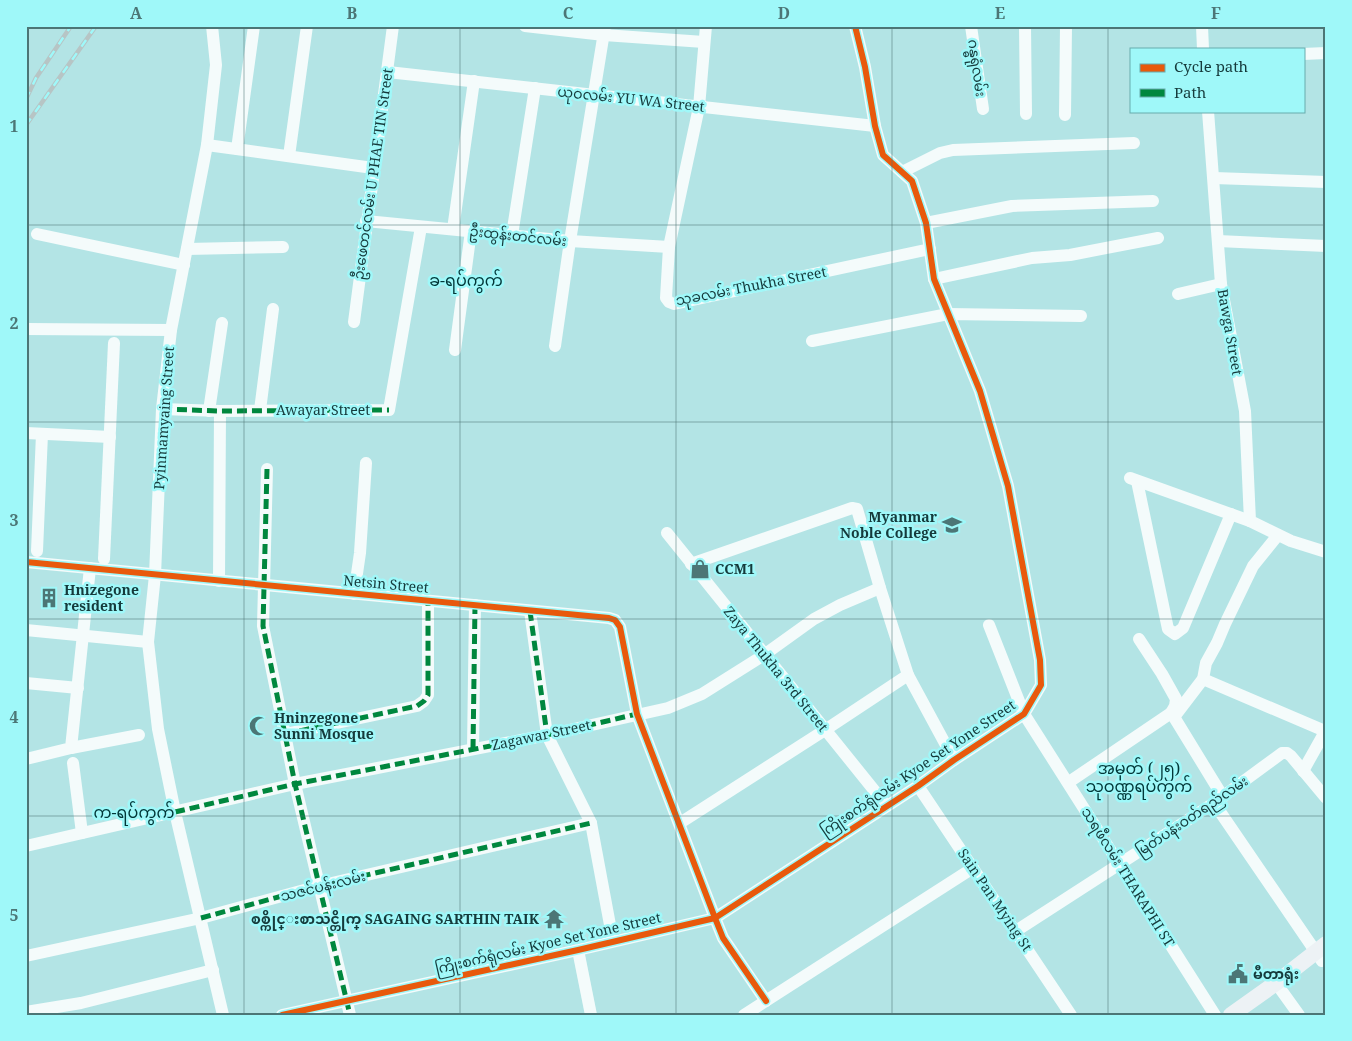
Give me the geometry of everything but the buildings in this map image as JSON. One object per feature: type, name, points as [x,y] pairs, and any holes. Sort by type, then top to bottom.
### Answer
[{"type":"main road","points":[[1250,1015],[1279,987],[1322,953]]},
{"type":"main road","points":[[1230,1015],[1279,987]]},
{"type":"street","name":"Pyinmamyaing Street","points":[[212,26],[216,65],[207,145],[171,330],[162,409],[155,575],[148,642],[156,718],[175,812],[223,1015]]},
{"type":"street","points":[[237,149],[254,26]]},
{"type":"street","points":[[288,156],[307,26]]},
{"type":"street","name":"ဦးဖေတင်လမ်း U PHAE TIN Street","points":[[354,322],[393,26]]},
{"type":"street","points":[[525,26],[604,31],[704,42]]},
{"type":"street","name":"သုခလမ်း Thukha Street","points":[[706,26],[699,106],[669,247],[666,298],[669,302],[674,304],[930,249]]},
{"type":"street","name":"ကြိုးစက်ရုံလမ်း Kyoe Set Yone Street","points":[[282,1015],[715,918],[886,805],[918,786],[1024,714],[1041,685],[1040,660],[1009,494],[980,391],[934,279],[926,223],[912,181],[884,155],[875,126],[865,66],[855,26]]},
{"type":"street","name":"ဂန္ဓရုံလမ်း","points":[[971,26],[983,109]]},
{"type":"street","points":[[1025,26],[1026,114]]},
{"type":"street","points":[[1065,115],[1066,26]]},
{"type":"street","points":[[1202,26],[1204,48]]},
{"type":"street","points":[[555,346],[604,31]]},
{"type":"street","points":[[1304,54],[1326,54]]},
{"type":"street","name":"ယုဝလမ်း YU WA Street","points":[[388,72],[875,126]]},
{"type":"street","points":[[452,229],[474,81]]},
{"type":"street","points":[[512,235],[535,88]]},
{"type":"street","name":"Bawga Street","points":[[1208,112],[1221,284],[1245,411],[1250,521]]},
{"type":"street","points":[[902,172],[940,153],[953,150],[1134,144]]},
{"type":"street","points":[[207,145],[373,168]]},
{"type":"street","points":[[1214,178],[1326,182]]},
{"type":"street","points":[[926,223],[1012,206],[1153,201]]},
{"type":"street","name":"ဦးထွန်းတင်လမ်း","points":[[366,221],[570,241],[669,247]]},
{"type":"street","name":"Awayar Street","points":[[162,409],[215,411],[389,410],[421,227]]},
{"type":"street","points":[[455,350],[471,231]]},
{"type":"street","points":[[37,234],[184,265]]},
{"type":"street","points":[[934,279],[1032,258],[1070,255],[1158,238]]},
{"type":"street","points":[[1218,241],[1326,246]]},
{"type":"street","points":[[187,249],[283,248]]},
{"type":"street","points":[[1178,294],[1221,284]]},
{"type":"street","points":[[260,410],[273,309]]},
{"type":"street","points":[[812,341],[948,314],[1081,316]]},
{"type":"street","points":[[219,581],[215,411],[222,323]]},
{"type":"street","points":[[26,329],[171,330]]},
{"type":"street","points":[[104,559],[114,343]]},
{"type":"street","points":[[26,433],[110,437]]},
{"type":"street","points":[[37,551],[42,434]]},
{"type":"street","points":[[354,594],[360,553],[366,463]]},
{"type":"street","points":[[266,469],[263,626],[295,784],[350,1015]]},
{"type":"street","points":[[1231,514],[1183,628],[1176,634],[1168,630],[1132,479],[1231,514],[1250,521],[1291,541],[1326,552]]},
{"type":"street","points":[[691,564],[852,508],[857,509],[908,675],[954,760]]},
{"type":"street","name":"Zaya Thukha 3rd Street","points":[[667,533],[886,805]]},
{"type":"street","points":[[1069,782],[1172,715],[1203,680],[1206,662],[1217,644],[1253,566],[1278,535]]},
{"type":"street","name":"Netsin Street","points":[[26,562],[609,618],[615,620],[620,627],[637,714]]},
{"type":"street","points":[[71,748],[90,568]]},
{"type":"street","name":"Zagawar Street","points":[[26,846],[295,784],[668,708],[702,694],[764,655],[814,619],[840,605],[880,588]]},
{"type":"street","points":[[284,734],[417,706],[424,702],[428,695],[428,601]]},
{"type":"street","points":[[473,749],[475,605]]},
{"type":"street","points":[[530,611],[547,734],[591,823],[613,942]]},
{"type":"street","name":"သရဖီလမ်း THARAPHI ST","points":[[989,625],[1024,714],[1069,782],[1215,1015]]},
{"type":"street","points":[[26,630],[148,642]]},
{"type":"street","points":[[1139,639],[1176,698],[1172,715],[1218,800],[1322,953]]},
{"type":"street","points":[[680,823],[908,675]]},
{"type":"street","points":[[1203,680],[1325,731],[1303,772],[1326,798]]},
{"type":"street","points":[[26,683],[78,688]]},
{"type":"street","points":[[637,714],[723,938],[766,1001]]},
{"type":"street","points":[[26,759],[139,735]]},
{"type":"street","name":"မြတ်ပန်းဝတ်ရည်လမ်း","points":[[1016,931],[1218,800],[1282,753],[1287,752],[1303,772]]},
{"type":"street","points":[[73,763],[82,833]]},
{"type":"street","name":"Sain Pan Mying St","points":[[918,786],[1071,1015]]},
{"type":"street","name":"သဇင်ပန်းလမ်း","points":[[26,956],[201,918],[319,886],[591,823]]},
{"type":"street","points":[[744,1015],[973,868]]},
{"type":"street","points":[[578,950],[591,1015]]},
{"type":"street","points":[[26,1012],[81,1003],[213,970]]},
{"type":"street","points":[[1279,987],[1299,1015]]},
{"type":"railway","points":[[26,99],[36,78],[71,26]]},
{"type":"railway","points":[[26,125],[96,26]]},
{"type":"marked path","points":[[162,409],[220,411],[389,410]]},
{"type":"marked path","points":[[267,469],[263,626],[295,784],[350,1015]]},
{"type":"marked path","points":[[285,734],[417,706],[424,701],[428,695],[428,601]]},
{"type":"marked path","points":[[473,749],[475,605]]},
{"type":"marked path","points":[[530,611],[547,735]]},
{"type":"marked path","points":[[175,812],[295,784],[547,735],[637,714]]},
{"type":"marked path","points":[[201,918],[319,886],[591,823]]},
{"type":"cycle path","points":[[282,1015],[715,918],[918,786],[1024,714],[1041,685],[1040,660],[1008,486],[980,391],[934,279],[926,223],[912,181],[883,155],[875,126],[865,67],[855,26]]},
{"type":"cycle path","points":[[26,562],[615,620],[620,627],[637,714],[715,918],[723,938],[766,1001]]},
{"type":"place","name":"Myanmar Noble College","points":[[952,525]]},
{"type":"place","name":"CCM1","points":[[700,569]]},
{"type":"place","name":"Hnizegone resident","points":[[49,598]]},
{"type":"place","name":"Hninzegone Sunni Mosque","points":[[259,726]]},
{"type":"place","name":"စစ္ကိုင္းစာသင္တိုက္ SAGAING SARTHIN TAIK","points":[[554,919]]},
{"type":"place","name":"မီတာရုံး","points":[[1238,974]]},
{"type":"district","name":"ခ-ရပ်ကွက်","points":[[466,280]]},
{"type":"district","name":"အမှတ် (၂၅) သုဝဏ္ဏရပ်ကွက်","points":[[1139,777]]},
{"type":"district","name":"က-ရပ်ကွက်","points":[[134,812]]}]
